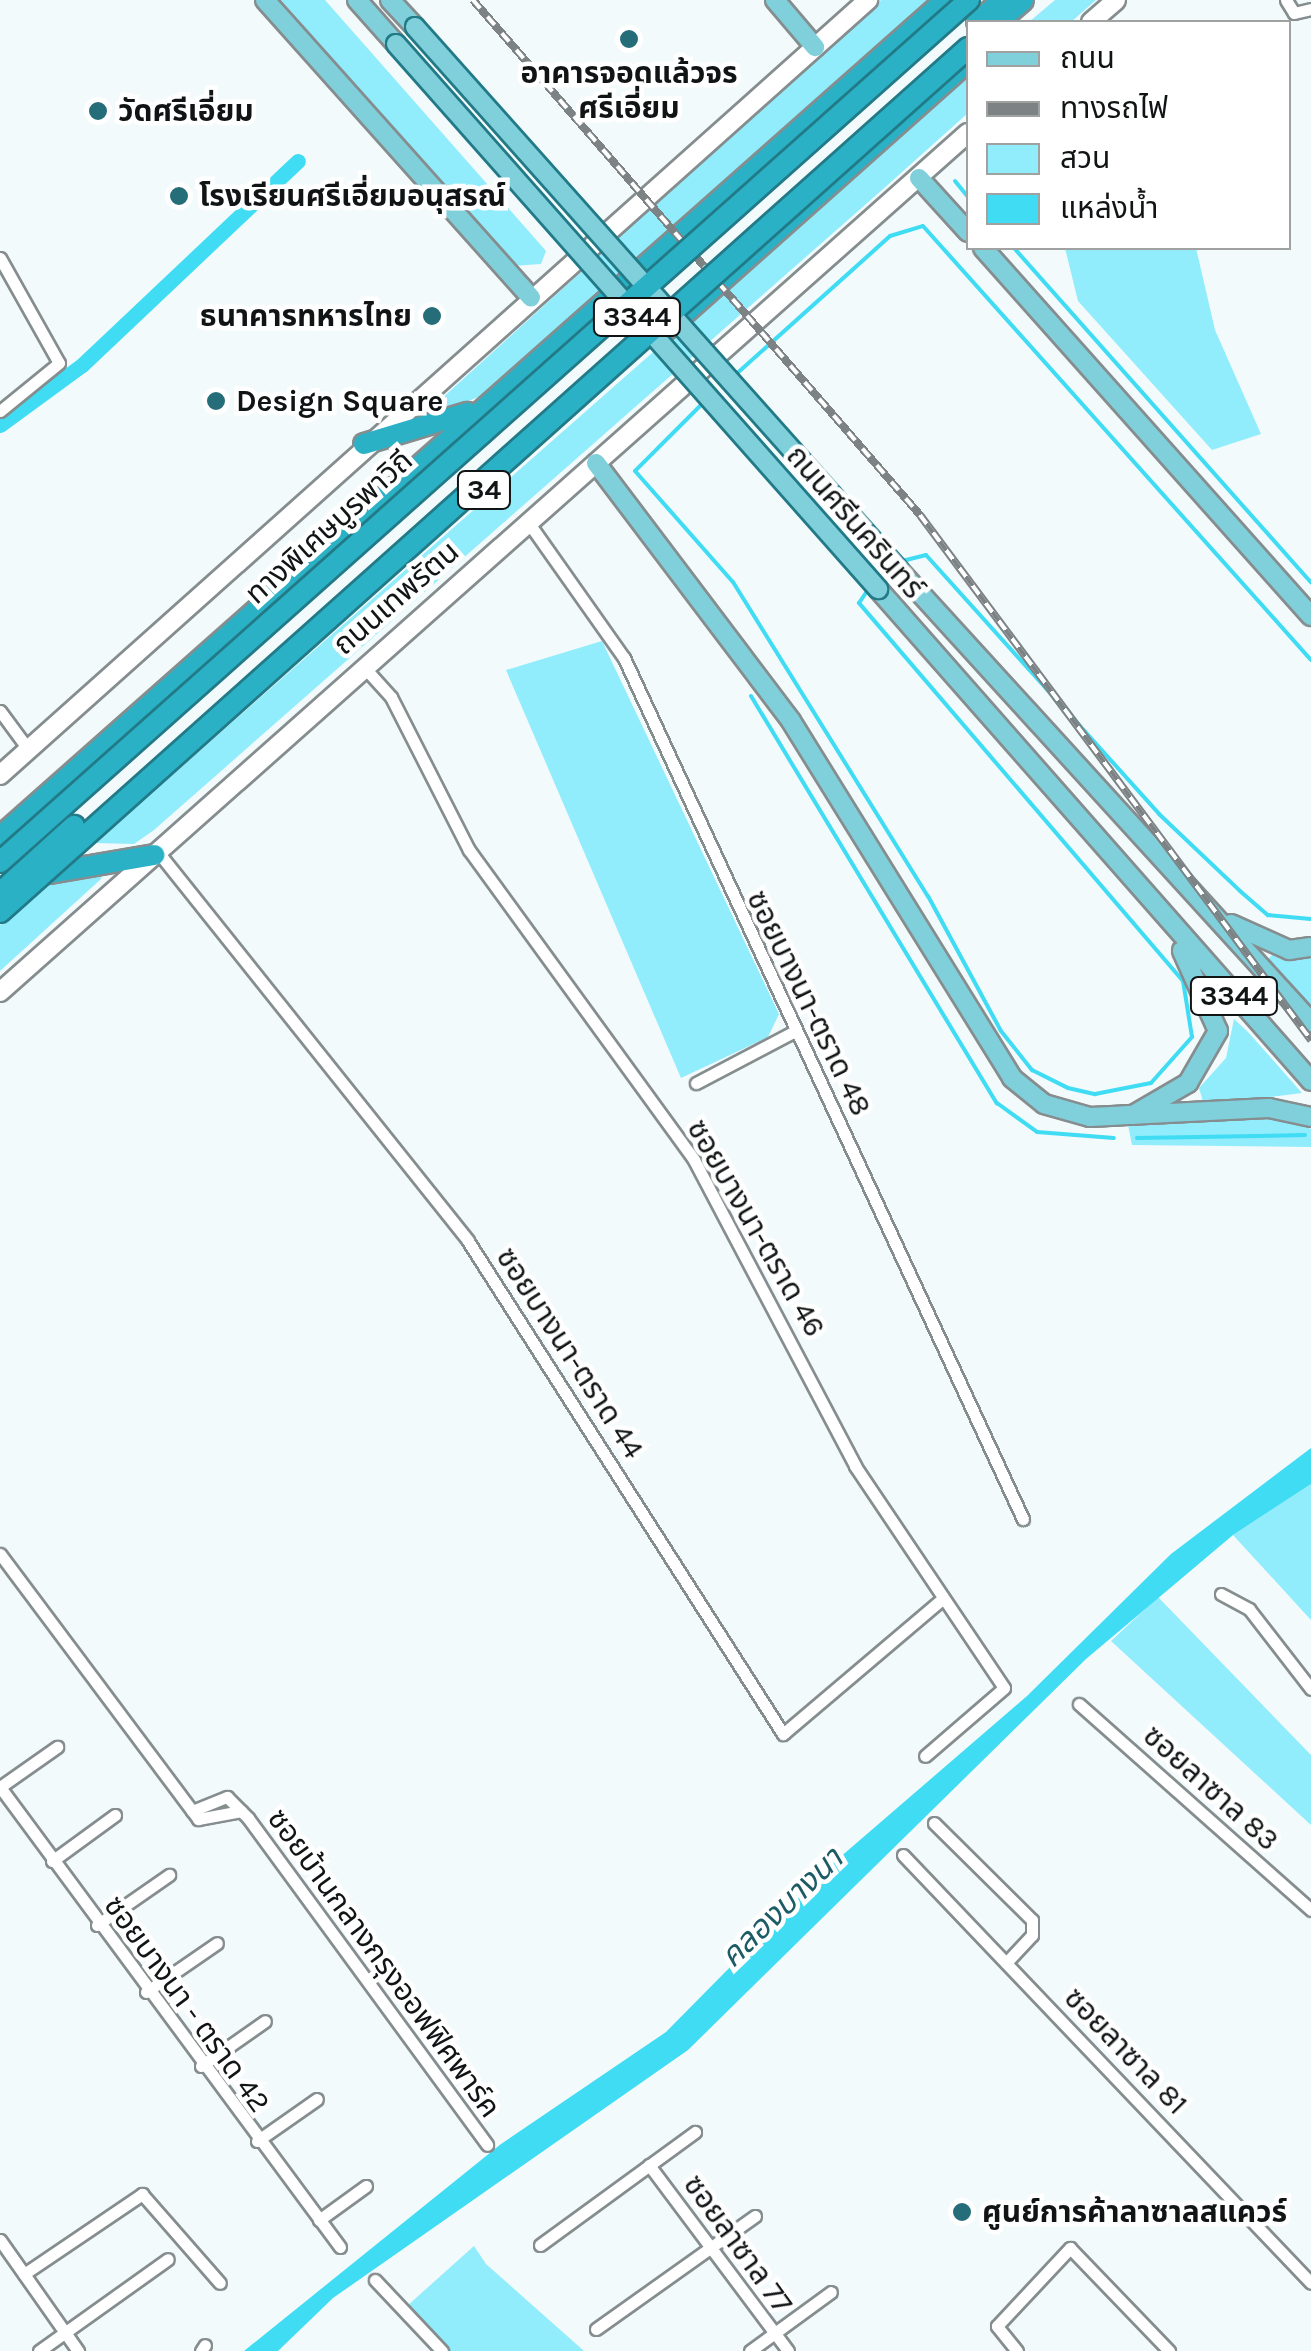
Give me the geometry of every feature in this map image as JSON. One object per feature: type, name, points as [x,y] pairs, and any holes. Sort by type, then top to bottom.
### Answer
[{"type":"highway","name":"34","points":[[0,837],[475,410],[946,0]]},
{"type":"highway","name":"ทางพิเศษบูรพาวิถี","points":[[0,862],[969,0]]},
{"type":"highway","points":[[980,20],[1003,0]]},
{"type":"highway","points":[[1000,20],[1024,0]]},
{"type":"highway","points":[[1014,20],[1038,0]]},
{"type":"highway","name":"ทางพิเศษบูรพาวิถี","points":[[0,893],[966,32]]},
{"type":"highway","points":[[0,915],[966,50]]},
{"type":"highway","name":"ถนนเทพรัตน","points":[[0,915],[966,64]]},
{"type":"highway","points":[[364,444],[475,410]]},
{"type":"highway","points":[[50,873],[156,853]]},
{"type":"main road","points":[[265,0],[531,297]]},
{"type":"main road","name":"ถนนศรีนครินทร์","points":[[357,0],[1311,1081]]},
{"type":"main road","name":"ถนนศรีนครินทร์","points":[[390,0],[899,570],[1311,1022]]},
{"type":"main road","points":[[776,0],[815,47]]},
{"type":"main road","points":[[0,775],[364,444],[868,0]]},
{"type":"main road","points":[[1093,20],[1116,0]]},
{"type":"main road","name":"ถนนเทพรัตน","points":[[0,992],[966,135]]},
{"type":"main road","points":[[919,178],[966,230]]},
{"type":"main road","points":[[985,250],[1311,616]]},
{"type":"main road","points":[[596,463],[791,721],[1012,1078],[1044,1104],[1128,1118],[1269,1108],[1311,1117]]},
{"type":"main road","points":[[1198,899],[1262,942],[1311,946]]},
{"type":"main road","points":[[1128,1118],[1188,1082],[1218,1031],[1209,994],[1158,912]]},
{"type":"street","points":[[1286,0],[1294,14],[1311,9]]},
{"type":"street","points":[[0,258],[59,363],[0,411]]},
{"type":"street","name":"ซอยบางนา-ตราด 48","points":[[528,522],[624,658],[1024,1519]]},
{"type":"street","name":"ซอยบางนา-ตราด 46","points":[[363,666],[391,697],[469,850],[694,1160],[854,1466],[1004,1688],[925,1756]]},
{"type":"street","points":[[0,711],[28,750]]},
{"type":"street","name":"ซอยบางนา-ตราด 44","points":[[156,853],[468,1241],[783,1734],[942,1599]]},
{"type":"street","points":[[696,1083],[795,1031]]},
{"type":"street","name":"ซอยบ้านกลางกรุงออฟฟิศพาร์ค","points":[[0,1554],[192,1811],[227,1797],[241,1811],[487,2145]]},
{"type":"street","points":[[1222,1594],[1249,1609],[1311,1689]]},
{"type":"street","name":"ซอยลาซาล 83","points":[[1078,1704],[1311,1910]]},
{"type":"street","points":[[0,1787],[57,1747]]},
{"type":"street","name":"ซอยบางนา - ตราด 42","points":[[0,1787],[200,2066],[340,2247]]},
{"type":"street","points":[[52,1861],[115,1815]]},
{"type":"street","points":[[934,1823],[1032,1920],[1032,1935],[1006,1964]]},
{"type":"street","name":"ซอยลาซาล 81","points":[[903,1855],[1311,2283]]},
{"type":"street","points":[[97,1925],[168,1875]]},
{"type":"street","points":[[146,1992],[217,1943]]},
{"type":"street","points":[[200,2066],[264,2021]]},
{"type":"street","points":[[257,2140],[317,2099]]},
{"type":"street","points":[[540,2245],[695,2132]]},
{"type":"street","name":"ซอยลาซาล 77","points":[[649,2166],[788,2351]]},
{"type":"street","points":[[318,2220],[366,2186]]},
{"type":"street","points":[[24,2274],[142,2194],[220,2283]]},
{"type":"street","points":[[596,2329],[754,2216]]},
{"type":"street","points":[[0,2240],[78,2351]]},
{"type":"street","points":[[1017,2351],[997,2326],[1070,2248],[1169,2351]]},
{"type":"street","points":[[38,2351],[168,2259]]},
{"type":"street","points":[[375,2280],[442,2351]]},
{"type":"street","points":[[750,2351],[830,2292]]},
{"type":"green space","points":[[281,0],[325,0],[546,251],[541,264],[512,266]]},
{"type":"green space","points":[[881,0],[937,0],[484,395],[418,420]]},
{"type":"green space","points":[[1055,0],[1096,0],[1073,20],[1031,20]]},
{"type":"green space","points":[[966,77],[966,115],[882,190],[154,830],[134,844],[95,843]]},
{"type":"green space","points":[[1065,250],[1196,250],[1215,330],[1261,434],[1212,450],[1078,301]]},
{"type":"green space","points":[[602,641],[779,1014],[768,1037],[681,1078],[506,670]]},
{"type":"green space","points":[[102,873],[101,879],[0,971],[0,925],[59,876]]},
{"type":"green space","points":[[1272,955],[1311,957],[1311,1011],[1267,960]]},
{"type":"green space","points":[[1234,1019],[1302,1093],[1204,1105],[1199,1088],[1226,1058]]},
{"type":"green space","points":[[1288,1118],[1311,1129],[1311,1147],[1132,1145],[1128,1125]]},
{"type":"green space","points":[[1311,1484],[1311,1620],[1233,1535]]},
{"type":"green space","points":[[1158,1597],[1311,1755],[1311,1825],[1111,1641]]},
{"type":"green space","points":[[474,2246],[486,2264],[584,2351],[449,2351],[407,2306]]},
{"type":"water","points":[[1311,1448],[1311,1484],[1233,1535],[1086,1659],[688,2050],[333,2298],[278,2351],[244,2351],[501,2144],[666,2032],[831,1865],[1027,1696],[1171,1554]]},
{"type":"waterway","points":[[0,425],[82,365],[298,161]]},
{"type":"waterway","points":[[955,181],[966,195]]},
{"type":"waterway","points":[[733,377],[890,236],[923,226],[1311,660]]},
{"type":"waterway","points":[[1016,250],[1311,582]]},
{"type":"waterway","points":[[703,403],[635,471],[733,582],[928,896],[1001,1031],[1032,1070],[1068,1088],[1095,1094],[1151,1083],[1192,1037],[1183,981],[859,603],[869,588]]},
{"type":"waterway","points":[[898,562],[926,555],[1159,814],[1240,891],[1268,915],[1311,919]]},
{"type":"waterway","points":[[751,696],[997,1103],[1037,1132],[1114,1138]]},
{"type":"waterway","points":[[1137,1138],[1305,1135]]},
{"type":"railway","points":[[473,0],[920,515],[1311,1040]]},
{"type":"place","name":"อาคารจอดแล้วจร ศรีเอี่ยม","points":[[629,39]]},
{"type":"place","name":"วัดศรีเอี่ยม","points":[[98,111]]},
{"type":"place","name":"โรงเรียนศรีเอี่ยมอนุสรณ์","points":[[179,196]]},
{"type":"place","name":"ธนาคารทหารไทย","points":[[432,316]]},
{"type":"place","name":"Design Square","points":[[216,401]]},
{"type":"place","name":"ศูนย์การค้าลาซาลสแควร์","points":[[962,2212]]},
{"type":"water label","name":"คลองบางนา","points":[[782,1908]]}]
